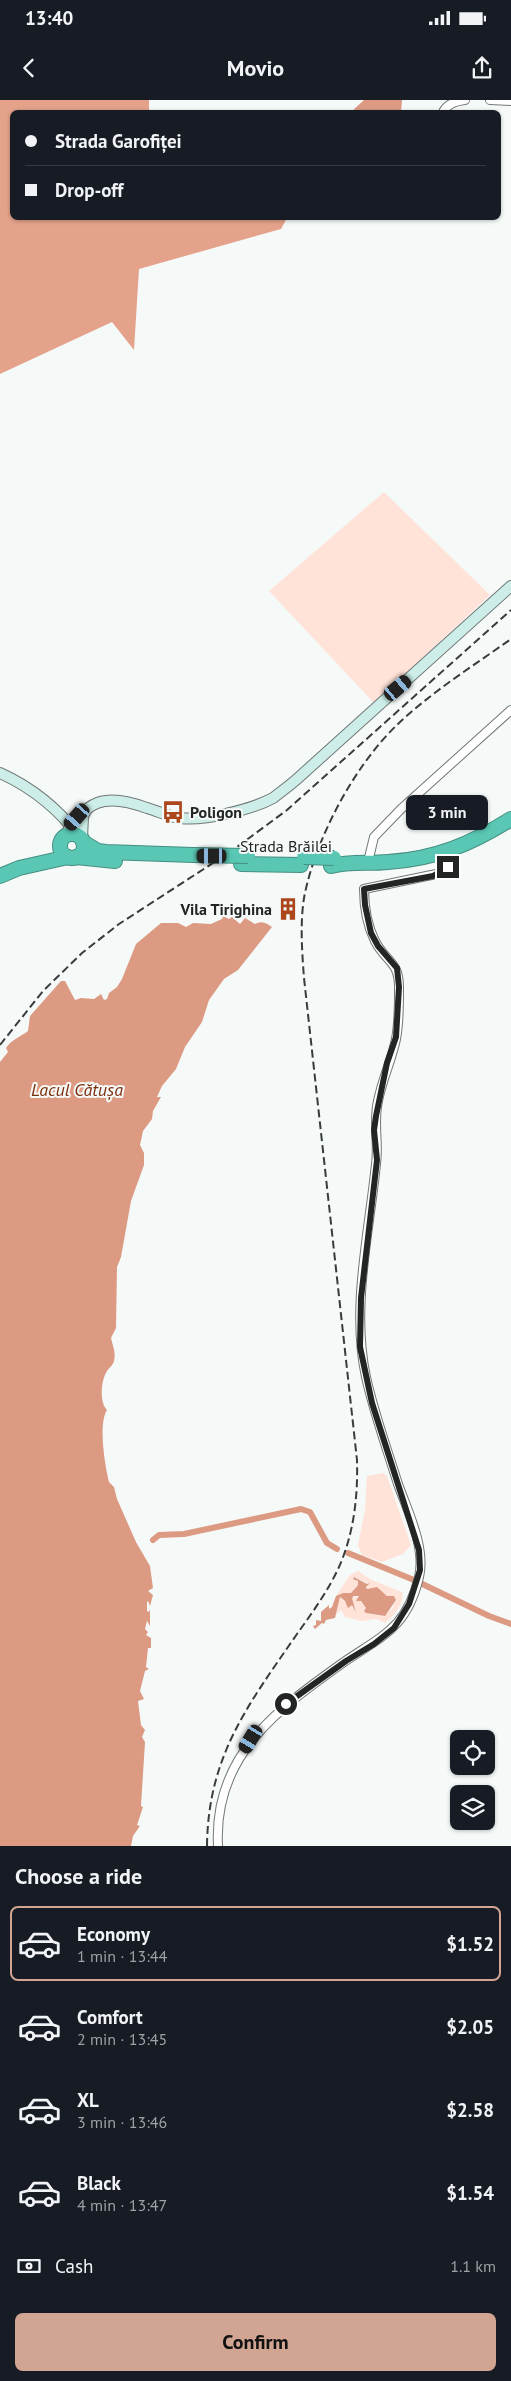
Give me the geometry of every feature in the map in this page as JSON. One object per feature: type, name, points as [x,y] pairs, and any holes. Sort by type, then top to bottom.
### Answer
[{"type":"highway","name":"Strada Brăilei","points":[[0,876],[19,868],[72,857],[87,860],[190,859],[368,862],[411,860],[451,851],[490,832],[511,819]]},
{"type":"highway","points":[[0,868],[46,854],[61,842],[72,834],[82,839],[82,852],[72,857],[63,853],[61,842]]},
{"type":"highway","name":"Strada Brăilei","points":[[82,839],[98,851],[190,859]]},
{"type":"street","points":[[445,110],[455,101],[464,100]]},
{"type":"street","points":[[490,100],[511,101]]},
{"type":"street","points":[[58,811],[74,813],[101,800],[122,800],[170,816],[185,818],[244,809],[272,798],[297,779],[511,586]]},
{"type":"street","points":[[368,862],[374,838],[401,809],[511,710]]},
{"type":"street","points":[[0,773],[25,786],[58,811],[82,839]]},
{"type":"street","points":[[61,842],[71,825],[88,806]]},
{"type":"street","points":[[82,839],[83,816],[88,806]]},
{"type":"street","points":[[58,811],[61,825],[61,842]]},
{"type":"street","points":[[218,1846],[218,1816],[225,1787],[251,1739],[295,1697],[389,1632],[404,1614],[419,1578],[419,1550],[372,1403],[360,1347],[361,1298],[377,1160],[374,1130],[387,1063],[396,1037],[399,987],[397,968],[378,946],[371,933],[365,905],[364,889],[441,873],[448,867],[451,851]]},
{"type":"shaded area","points":[[0,100],[149,100],[149,110],[10,110],[10,220],[286,220],[281,229],[139,269],[134,350],[112,322],[0,374]]},
{"type":"shaded area","points":[[384,492],[490,595],[374,703],[269,591]]},
{"type":"shaded area","points":[[383,1473],[387,1476],[411,1545],[403,1554],[382,1562],[362,1555],[358,1545],[365,1510],[367,1476]]},
{"type":"shaded area","points":[[358,1571],[372,1580],[402,1592],[400,1605],[385,1623],[377,1619],[361,1621],[345,1617],[341,1610],[336,1615],[340,1597],[348,1605],[352,1604],[356,1611],[352,1598],[359,1596],[357,1601],[360,1601],[366,1608],[366,1613],[383,1616],[392,1609],[396,1600],[394,1596],[387,1596],[377,1587],[367,1589],[367,1583],[355,1577],[353,1577],[359,1583],[351,1593],[343,1593],[336,1596],[350,1575]]},
{"type":"water","points":[[364,100],[402,100],[401,110],[353,110]]},
{"type":"water","name":"Lacul Cătușa","points":[[223,916],[229,919],[232,917],[240,924],[245,918],[255,924],[263,922],[272,927],[238,970],[224,979],[209,1000],[202,1022],[185,1047],[176,1069],[162,1086],[157,1097],[161,1097],[153,1111],[152,1119],[143,1131],[140,1145],[144,1153],[144,1165],[131,1201],[121,1257],[117,1267],[116,1328],[111,1338],[115,1358],[105,1375],[102,1385],[103,1402],[107,1410],[104,1416],[103,1445],[109,1482],[114,1487],[117,1499],[136,1542],[150,1566],[153,1588],[148,1591],[153,1595],[150,1606],[147,1602],[147,1611],[149,1612],[150,1609],[150,1626],[147,1621],[145,1629],[148,1632],[146,1635],[151,1638],[151,1648],[148,1648],[146,1667],[149,1669],[145,1671],[140,1691],[144,1699],[138,1701],[141,1725],[145,1730],[142,1737],[145,1742],[141,1806],[143,1807],[137,1825],[140,1826],[133,1836],[131,1846],[0,1846],[0,1062],[8,1052],[6,1048],[8,1045],[28,1031],[30,1016],[61,981],[65,981],[75,1000],[81,998],[94,999],[101,994],[104,1000],[107,999],[109,993],[117,987],[122,979],[136,944],[161,923],[178,923],[186,927],[193,923],[211,924],[222,919]]},
{"type":"water","points":[[354,1577],[367,1584],[370,1583],[366,1587],[367,1589],[377,1587],[387,1596],[394,1596],[396,1600],[385,1616],[366,1613],[364,1611],[366,1608],[361,1601],[356,1601],[359,1596],[352,1598],[356,1612],[352,1605],[348,1608],[345,1601],[340,1597],[335,1618],[326,1620],[324,1624],[322,1623],[315,1629],[313,1626],[316,1625],[316,1620],[321,1621],[321,1612],[329,1605],[329,1609],[332,1607],[336,1596],[343,1593],[351,1593],[358,1585],[358,1581],[353,1579]]},
{"type":"waterway","points":[[153,1540],[159,1535],[184,1534],[301,1509],[310,1512],[327,1543],[337,1549]]},
{"type":"waterway","points":[[348,1553],[414,1580],[489,1616],[511,1624]]},
{"type":"railway","points":[[0,1045],[43,991],[82,953],[119,924],[233,850],[287,810],[511,610]]},
{"type":"railway","points":[[207,1846],[209,1814],[223,1758],[234,1733],[262,1684],[320,1602],[335,1576],[352,1528],[356,1501],[357,1460],[303,968],[302,918],[309,875],[327,828],[339,804],[367,759],[383,740],[425,700],[511,639]]},
{"type":"place","name":"Poligon","points":[[173,812]]},
{"type":"place","name":"Vila Tirighina","points":[[288,909]]},
{"type":"route","points":[[286,1704],[346,1661],[374,1644],[394,1628],[404,1614],[419,1578],[419,1550],[372,1403],[360,1347],[361,1298],[377,1160],[374,1130],[377,1103],[396,1037],[399,987],[397,968],[378,946],[371,933],[365,905],[364,889],[433,876],[441,873],[448,867]]}]
